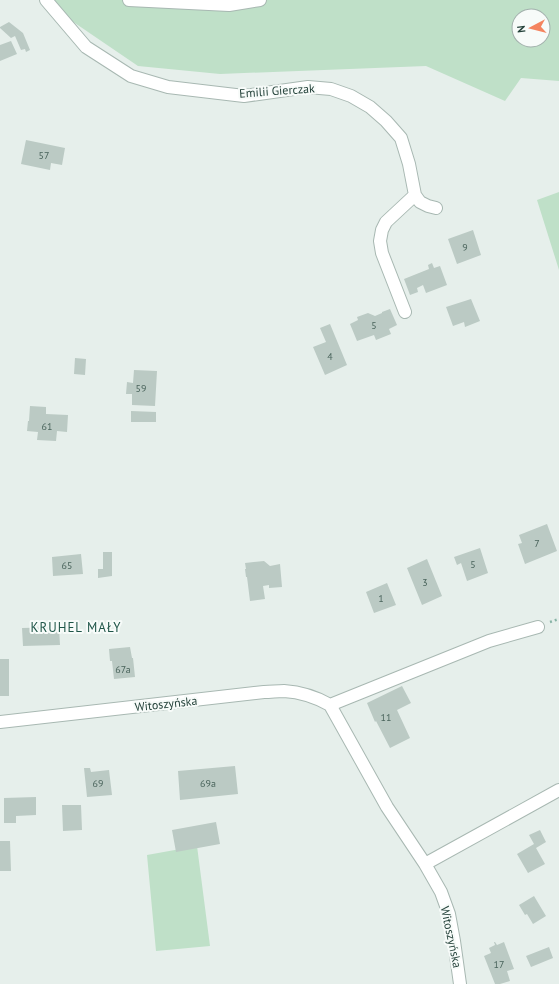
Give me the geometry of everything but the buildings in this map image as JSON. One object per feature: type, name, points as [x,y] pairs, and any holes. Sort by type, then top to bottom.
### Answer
[{"type":"street","name":"Emilii Gierczak","points":[[46,0],[86,47],[131,76],[168,87],[244,96],[308,87],[331,89],[351,96],[370,107],[386,121],[401,138],[409,164],[415,195]]},
{"type":"street","points":[[129,0],[229,5],[260,0]]},
{"type":"street","points":[[405,312],[382,253],[380,241],[382,230],[386,222],[415,195],[420,202],[436,208]]},
{"type":"street","points":[[330,705],[489,642],[538,627]]},
{"type":"street","name":"Witoszyńska","points":[[0,722],[264,692],[284,691],[304,694],[323,701],[330,705],[387,806],[425,864],[441,892],[449,914],[460,984]]},
{"type":"street","points":[[425,864],[559,790]]},
{"type":"green space","points":[[51,0],[559,0],[559,81],[521,78],[505,101],[426,66],[220,74],[138,66],[66,17]]},
{"type":"green space","points":[[559,192],[559,270],[537,200]]},
{"type":"green space","points":[[197,846],[210,946],[156,951],[147,855]]},
{"type":"district","name":"KRUHEL MAŁY","points":[[76,627]]}]
